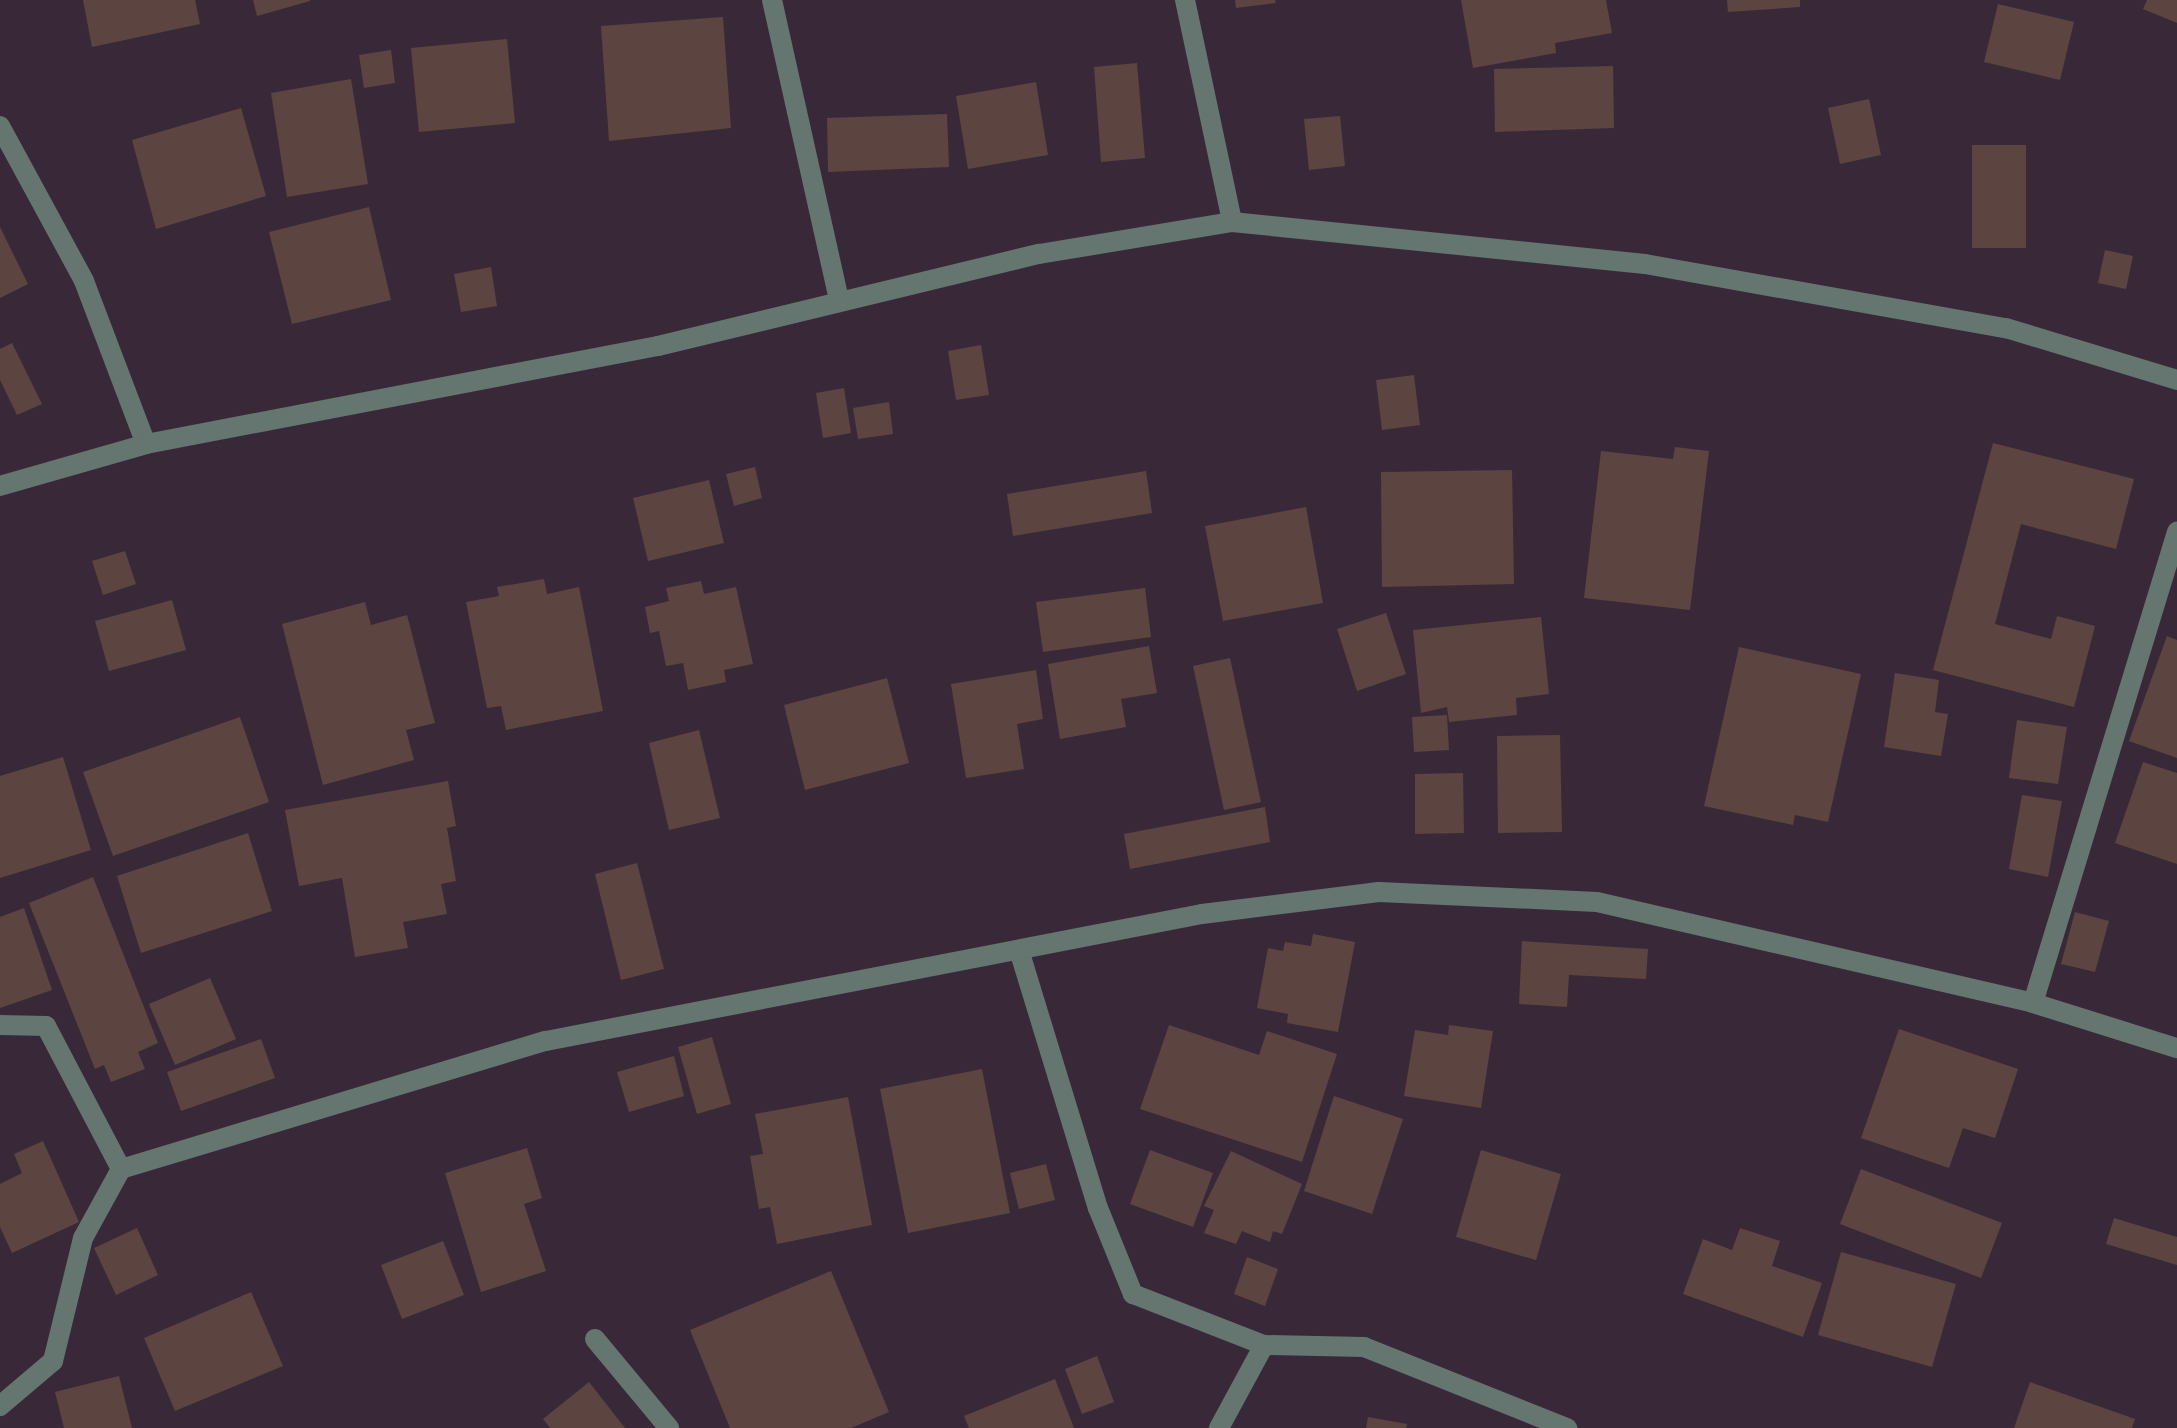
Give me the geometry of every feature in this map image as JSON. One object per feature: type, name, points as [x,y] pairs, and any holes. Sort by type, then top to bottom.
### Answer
[{"type":"street","points":[[772,0],[839,299]]},
{"type":"street","points":[[1185,0],[1232,222]]},
{"type":"street","points":[[0,126],[84,281],[146,444]]},
{"type":"street","points":[[0,486],[146,444],[658,346],[839,299],[1039,254],[1232,222],[1645,264],[2006,328],[2177,380]]},
{"type":"street","points":[[2033,1003],[2177,531]]},
{"type":"street","points":[[0,1406],[53,1361],[83,1238],[121,1169],[546,1041],[1202,914],[1379,892],[1597,902],[2033,1003],[2177,1048]]},
{"type":"street","points":[[1019,950],[1098,1208],[1133,1294],[1264,1345],[1364,1347],[1567,1428]]},
{"type":"street","points":[[0,1025],[46,1026],[121,1169]]},
{"type":"street","points":[[595,1339],[669,1428]]},
{"type":"street","points":[[1219,1428],[1264,1345]]},
{"type":"building","points":[[83,0],[195,0],[200,24],[92,47]]},
{"type":"building","points":[[253,0],[310,0],[310,1],[257,16]]},
{"type":"building","points":[[1235,0],[1275,0],[1276,3],[1236,8]]},
{"type":"building","points":[[1461,0],[1606,0],[1612,33],[1555,43],[1556,53],[1473,68]]},
{"type":"building","points":[[1727,0],[1800,0],[1800,7],[1728,12]]},
{"type":"building","points":[[2147,0],[2177,0],[2177,23],[2143,9]]},
{"type":"building","points":[[1998,4],[2074,22],[2060,80],[1984,62]]},
{"type":"building","points":[[723,17],[731,128],[609,141],[601,26]]},
{"type":"building","points":[[507,39],[515,123],[419,132],[411,48]]},
{"type":"building","points":[[391,50],[395,83],[364,88],[359,55]]},
{"type":"building","points":[[1137,63],[1145,158],[1101,162],[1094,67]]},
{"type":"building","points":[[1613,66],[1614,128],[1495,132],[1494,69]]},
{"type":"building","points":[[351,79],[368,184],[287,197],[271,93]]},
{"type":"building","points":[[1036,82],[1048,155],[968,169],[956,96]]},
{"type":"building","points":[[1869,99],[1881,155],[1840,164],[1828,108]]},
{"type":"building","points":[[241,108],[266,196],[156,229],[132,140]]},
{"type":"building","points":[[947,114],[949,167],[828,172],[827,118]]},
{"type":"building","points":[[1340,116],[1345,166],[1309,170],[1304,119]]},
{"type":"building","points":[[1972,145],[2026,145],[2026,248],[1972,248]]},
{"type":"building","points":[[369,207],[391,300],[292,324],[269,232]]},
{"type":"building","points":[[0,227],[28,284],[0,298]]},
{"type":"building","points":[[2105,250],[2133,256],[2126,289],[2098,283]]},
{"type":"building","points":[[491,267],[497,306],[461,312],[454,274]]},
{"type":"building","points":[[12,343],[42,404],[17,415],[0,380],[0,349]]},
{"type":"building","points":[[981,345],[989,395],[956,400],[948,351]]},
{"type":"building","points":[[1414,375],[1420,425],[1382,430],[1376,380]]},
{"type":"building","points":[[844,388],[851,433],[823,438],[816,393]]},
{"type":"building","points":[[889,402],[893,434],[858,439],[853,408]]},
{"type":"building","points":[[1993,443],[2134,479],[2116,549],[2021,524],[1995,624],[2051,639],[2057,616],[2095,626],[2074,707],[1933,670]]},
{"type":"building","points":[[1675,447],[1709,451],[1690,610],[1584,598],[1601,451],[1673,459]]},
{"type":"building","points":[[755,467],[762,498],[734,506],[726,474]]},
{"type":"building","points":[[1512,470],[1514,584],[1382,587],[1381,472]]},
{"type":"building","points":[[1146,471],[1152,513],[1013,536],[1007,494]]},
{"type":"building","points":[[709,480],[724,543],[648,561],[633,498]]},
{"type":"building","points":[[1306,507],[1323,603],[1223,621],[1205,526]]},
{"type":"building","points":[[125,551],[136,584],[103,595],[92,561]]},
{"type":"building","points":[[544,579],[547,594],[579,587],[603,711],[506,730],[501,706],[487,708],[466,602],[499,596],[497,587]]},
{"type":"building","points":[[701,581],[704,594],[736,587],[753,664],[724,670],[726,682],[688,690],[683,663],[666,666],[659,631],[650,633],[645,607],[669,601],[666,588]]},
{"type":"building","points":[[1145,588],[1151,637],[1043,652],[1036,602]]},
{"type":"building","points":[[172,600],[186,650],[109,671],[95,621]]},
{"type":"building","points":[[365,602],[371,625],[407,615],[435,723],[406,730],[414,760],[323,785],[282,624]]},
{"type":"building","points":[[1386,613],[1406,674],[1357,691],[1337,629]]},
{"type":"building","points":[[1541,617],[1549,694],[1516,698],[1517,715],[1449,722],[1447,707],[1421,713],[1413,630]]},
{"type":"building","points":[[2167,636],[2177,640],[2177,758],[2129,741]]},
{"type":"building","points":[[1149,646],[1157,693],[1121,699],[1126,727],[1060,739],[1048,664]]},
{"type":"building","points":[[1739,647],[1861,674],[1828,822],[1795,815],[1793,825],[1704,806]]},
{"type":"building","points":[[1230,658],[1261,802],[1224,810],[1193,666]]},
{"type":"building","points":[[1036,670],[1043,719],[1017,724],[1024,769],[966,778],[951,684]]},
{"type":"building","points":[[1895,673],[1939,680],[1935,712],[1948,714],[1941,756],[1884,747]]},
{"type":"building","points":[[887,678],[909,763],[805,790],[784,705]]},
{"type":"building","points":[[1447,715],[1449,750],[1414,752],[1412,717]]},
{"type":"building","points":[[240,717],[269,802],[113,856],[83,772]]},
{"type":"building","points":[[2017,720],[2067,727],[2058,784],[2009,778]]},
{"type":"building","points":[[699,730],[720,818],[669,830],[649,743]]},
{"type":"building","points":[[1560,735],[1562,832],[1498,833],[1497,736]]},
{"type":"building","points":[[63,757],[91,850],[0,878],[0,776]]},
{"type":"building","points":[[2143,762],[2177,773],[2177,864],[2115,843]]},
{"type":"building","points":[[1463,773],[1464,833],[1415,834],[1415,774]]},
{"type":"building","points":[[448,781],[456,826],[447,828],[456,881],[441,884],[447,914],[403,922],[408,948],[355,957],[342,878],[299,886],[285,810]]},
{"type":"building","points":[[2022,795],[2062,801],[2048,877],[2009,869]]},
{"type":"building","points":[[1265,807],[1270,842],[1130,869],[1124,834]]},
{"type":"building","points":[[248,833],[272,911],[141,953],[117,876]]},
{"type":"building","points":[[637,863],[664,969],[621,980],[595,874]]},
{"type":"building","points":[[93,877],[158,1043],[138,1052],[145,1069],[111,1082],[104,1065],[95,1069],[29,903]]},
{"type":"building","points":[[24,908],[52,990],[0,1008],[0,917]]},
{"type":"building","points":[[2075,912],[2109,921],[2095,972],[2061,964]]},
{"type":"building","points":[[1313,934],[1355,942],[1338,1032],[1287,1023],[1288,1014],[1257,1008],[1268,948],[1283,951],[1285,942],[1311,946]]},
{"type":"building","points":[[1522,941],[1648,949],[1646,979],[1569,975],[1567,1007],[1519,1004]]},
{"type":"building","points":[[210,978],[236,1039],[175,1065],[149,1004]]},
{"type":"building","points":[[1169,1025],[1259,1055],[1267,1031],[1337,1054],[1302,1162],[1140,1109]]},
{"type":"building","points":[[1449,1025],[1493,1031],[1481,1108],[1404,1096],[1415,1030],[1448,1035]]},
{"type":"building","points":[[1899,1029],[2018,1069],[1995,1138],[1963,1128],[1949,1168],[1861,1138]]},
{"type":"building","points":[[712,1037],[731,1104],[697,1114],[678,1047]]},
{"type":"building","points":[[261,1039],[275,1078],[181,1111],[167,1072]]},
{"type":"building","points":[[674,1056],[684,1096],[629,1112],[617,1072]]},
{"type":"building","points":[[982,1069],[1010,1213],[908,1233],[880,1089]]},
{"type":"building","points":[[1334,1096],[1403,1119],[1372,1214],[1304,1191]]},
{"type":"building","points":[[848,1097],[872,1225],[777,1244],[770,1207],[759,1209],[750,1156],[763,1154],[755,1114]]},
{"type":"building","points":[[43,1141],[79,1222],[12,1253],[0,1227],[0,1184],[22,1173],[14,1154]]},
{"type":"building","points":[[527,1148],[542,1198],[524,1204],[546,1271],[481,1292],[445,1173]]},
{"type":"building","points":[[1150,1150],[1213,1173],[1193,1227],[1130,1204]]},
{"type":"building","points":[[1481,1150],[1561,1174],[1536,1260],[1456,1237]]},
{"type":"building","points":[[1231,1151],[1302,1184],[1282,1234],[1273,1231],[1270,1242],[1242,1231],[1236,1244],[1204,1233],[1214,1210],[1204,1206]]},
{"type":"building","points":[[1046,1164],[1055,1200],[1019,1209],[1010,1173]]},
{"type":"building","points":[[1861,1169],[2002,1223],[1981,1278],[1840,1224]]},
{"type":"building","points":[[2114,1218],[2177,1237],[2177,1265],[2106,1244]]},
{"type":"building","points":[[137,1228],[158,1275],[116,1295],[94,1248]]},
{"type":"building","points":[[1740,1228],[1780,1241],[1772,1266],[1822,1283],[1803,1337],[1683,1294],[1703,1239],[1732,1250]]},
{"type":"building","points":[[443,1241],[464,1295],[402,1319],[381,1265]]},
{"type":"building","points":[[1841,1252],[1956,1284],[1932,1367],[1818,1335]]},
{"type":"building","points":[[1247,1257],[1278,1269],[1265,1306],[1234,1294]]},
{"type":"building","points":[[831,1271],[889,1412],[851,1428],[730,1428],[690,1330]]},
{"type":"building","points":[[251,1292],[283,1366],[175,1411],[144,1338]]},
{"type":"building","points":[[1097,1356],[1114,1402],[1082,1414],[1065,1369]]},
{"type":"building","points":[[119,1376],[132,1428],[64,1428],[55,1392]]},
{"type":"building","points":[[1055,1379],[1074,1428],[969,1428],[964,1416]]},
{"type":"building","points":[[589,1382],[625,1428],[550,1428],[543,1419]]},
{"type":"building","points":[[2030,1382],[2135,1419],[2132,1428],[2014,1428]]},
{"type":"building","points":[[1368,1417],[1407,1424],[1406,1428],[1366,1428]]}]
